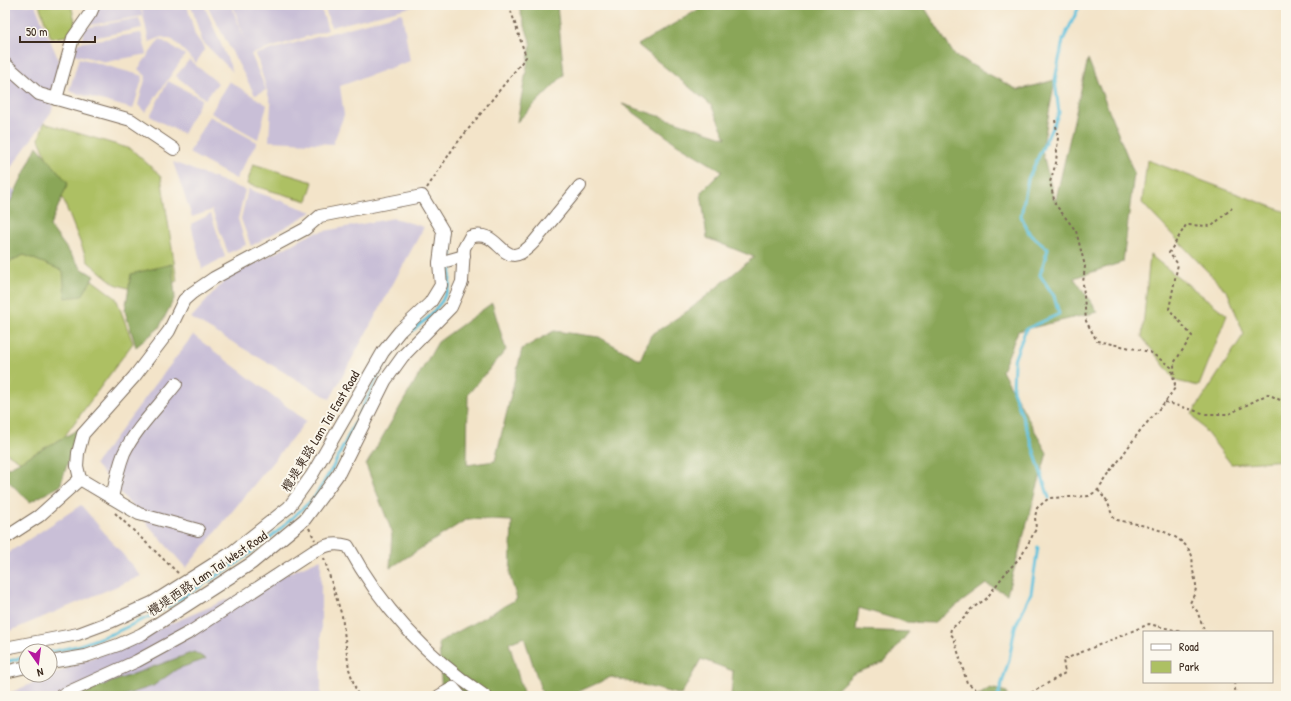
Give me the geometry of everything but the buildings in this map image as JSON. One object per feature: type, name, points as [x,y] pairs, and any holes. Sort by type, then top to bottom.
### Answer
[{"type":"street","points":[[56,99],[73,38],[91,12],[94,5]]},
{"type":"street","points":[[5,64],[39,94],[131,120],[174,149]]},
{"type":"street","points":[[452,259],[464,248],[470,237],[479,234],[491,237],[508,254],[516,256],[526,251],[580,186]]},
{"type":"street","points":[[198,530],[139,514],[80,479],[77,466],[78,453],[83,434],[134,377],[168,331],[184,300],[192,292],[214,278],[305,229],[320,216],[422,196]]},
{"type":"street","name":"欖堤東路 Lam Tai East Road","points":[[5,648],[46,642],[78,634],[110,622],[152,603],[231,553],[290,507],[312,475],[383,352],[400,330],[430,304],[441,285],[452,259],[443,231],[422,196]]},
{"type":"street","name":"欖堤西路 Lam Tai West Road","points":[[58,661],[86,656],[118,645],[142,634],[252,563],[306,519],[339,473],[385,382],[403,356],[452,307],[462,282],[452,259]]},
{"type":"street","points":[[112,498],[124,453],[135,435],[176,384]]},
{"type":"street","points":[[5,538],[39,516],[80,479]]},
{"type":"street","points":[[60,696],[137,661],[192,631],[314,551],[326,545],[339,543],[348,546],[382,600],[413,637],[449,670],[485,696]]},
{"type":"street","points":[[5,672],[18,669]]},
{"type":"street","points":[[439,696],[453,688],[460,696]]},
{"type":"path","points":[[422,196],[454,147],[526,57],[510,5]]},
{"type":"path","points":[[1055,120],[1058,137],[1056,163],[1050,182],[1056,204],[1076,231],[1086,266],[1083,283],[1086,321],[1097,341],[1150,352],[1171,367],[1175,388]]},
{"type":"path","points":[[988,696],[977,695],[975,688],[967,683],[954,638],[950,633],[951,629],[972,609],[986,599],[1022,555],[1036,529],[1035,517],[1037,508],[1049,498],[1089,496],[1098,490],[1139,432],[1175,388],[1174,362],[1192,336],[1169,310],[1178,264],[1169,253],[1186,225],[1212,226],[1232,208]]},
{"type":"path","points":[[1165,402],[1206,414],[1229,414],[1268,394],[1286,403]]},
{"type":"path","points":[[1098,490],[1108,503],[1112,515],[1117,520],[1170,534],[1183,543],[1192,556],[1192,570],[1197,585],[1190,603],[1197,611],[1205,631]]},
{"type":"path","points":[[114,512],[187,581]]},
{"type":"path","points":[[306,519],[318,547]]},
{"type":"path","points":[[322,554],[328,567],[342,616],[349,669],[358,696]]},
{"type":"path","points":[[1026,696],[1065,673],[1062,660],[1149,624],[1178,631]]},
{"type":"path","points":[[1234,683],[1236,696]]},
{"type":"shaded area","points":[[5,5],[35,5],[59,61],[52,111],[10,169],[5,171]]},
{"type":"shaded area","points":[[90,5],[139,5],[143,16],[84,26]]},
{"type":"shaded area","points":[[141,5],[187,5],[195,35],[205,49],[196,63],[173,40],[162,37],[149,42]]},
{"type":"shaded area","points":[[191,5],[204,5],[233,72],[202,41]]},
{"type":"shaded area","points":[[207,5],[231,5],[245,40],[233,5],[320,5],[328,30],[251,54],[266,90],[255,95]]},
{"type":"shaded area","points":[[324,5],[419,5],[331,27]]},
{"type":"shaded area","points":[[402,13],[410,61],[340,86],[344,115],[333,144],[269,141],[271,104],[256,54]]},
{"type":"shaded area","points":[[139,18],[142,28],[82,40],[84,28]]},
{"type":"shaded area","points":[[141,33],[147,54],[106,62],[74,54],[78,43]]},
{"type":"shaded area","points":[[160,39],[185,55],[145,112],[138,105],[146,76],[138,69]]},
{"type":"shaded area","points":[[79,58],[143,76],[133,109],[69,91]]},
{"type":"shaded area","points":[[189,60],[218,83],[205,99],[176,76]]},
{"type":"shaded area","points":[[168,81],[202,99],[183,134],[150,116]]},
{"type":"shaded area","points":[[229,81],[267,105],[258,139],[211,113]]},
{"type":"shaded area","points":[[209,116],[257,142],[236,179],[189,153]]},
{"type":"shaded area","points":[[173,162],[245,190],[238,219],[246,245],[228,253],[212,210],[192,217]]},
{"type":"shaded area","points":[[5,187],[17,191],[5,230]]},
{"type":"shaded area","points":[[248,189],[312,212],[251,246],[241,219]]},
{"type":"shaded area","points":[[211,214],[225,257],[202,269],[191,224]]},
{"type":"shaded area","points":[[394,218],[424,227],[330,399],[191,318],[228,277],[314,233]]},
{"type":"shaded area","points":[[193,335],[306,421],[186,568],[95,464]]},
{"type":"shaded area","points":[[81,505],[141,576],[5,633],[5,555]]},
{"type":"shaded area","points":[[321,559],[321,696],[5,696],[33,683],[58,683],[58,672]]},
{"type":"green space","points":[[39,5],[71,5],[76,25],[68,36],[51,38]]},
{"type":"green space","points":[[518,5],[557,5],[564,75],[517,122],[531,44]]},
{"type":"green space","points":[[706,5],[923,5],[955,56],[1018,90],[1055,80],[1042,150],[1055,203],[1088,59],[1134,173],[1123,262],[1074,278],[1098,312],[1018,331],[1002,371],[1047,453],[1007,594],[986,584],[933,623],[905,622],[859,608],[856,630],[909,632],[885,662],[853,674],[830,696],[731,696],[733,671],[701,659],[681,695],[611,677],[569,696],[543,696],[524,637],[509,643],[524,696],[442,696],[439,642],[517,599],[510,576],[512,521],[467,519],[390,568],[392,532],[366,465],[438,342],[492,303],[506,350],[468,394],[467,465],[495,461],[522,349],[554,331],[599,337],[640,360],[651,335],[689,310],[754,257],[707,238],[701,192],[722,171],[677,144],[622,104],[726,138],[711,105],[638,45]]},
{"type":"green space","points":[[44,123],[131,149],[161,176],[177,281],[146,294],[115,284],[88,262],[39,139]]},
{"type":"green space","points":[[37,146],[68,183],[50,226],[81,268],[94,276],[82,296],[65,298],[63,271],[24,255],[5,264],[5,213]]},
{"type":"green space","points":[[1147,160],[1286,212],[1286,460],[1231,464],[1192,414],[1244,334],[1228,293],[1142,203]]},
{"type":"green space","points":[[253,164],[313,182],[307,201],[247,184]]},
{"type":"green space","points":[[21,248],[52,250],[116,298],[133,343],[50,456],[26,465],[5,452],[5,267]]},
{"type":"green space","points":[[1150,255],[1227,315],[1199,386],[1176,381],[1142,337]]},
{"type":"green space","points":[[172,264],[175,297],[159,328],[136,347],[125,311],[131,274]]},
{"type":"green space","points":[[79,429],[60,486],[30,502],[5,478],[5,467],[8,468]]},
{"type":"green space","points":[[194,652],[206,659],[177,669],[153,686],[122,696],[73,696]]},
{"type":"green space","points":[[990,688],[1007,692],[1007,696],[977,696]]},
{"type":"waterway","points":[[1049,498],[1013,391],[1014,360],[1026,329],[1059,314],[1054,296],[1040,275],[1048,249],[1029,233],[1021,216],[1028,179],[1059,113],[1055,80],[1063,40],[1080,5]]},
{"type":"waterway","points":[[448,231],[451,239],[451,257]]},
{"type":"waterway","points":[[58,650],[77,646],[114,633],[159,612],[237,563],[278,531],[314,498],[333,467],[385,362],[404,337],[428,318],[442,301],[449,286],[452,262]]},
{"type":"waterway","points":[[998,696],[1009,660],[1015,627],[1031,593],[1038,547]]},
{"type":"waterway","points":[[5,662],[18,659]]}]
